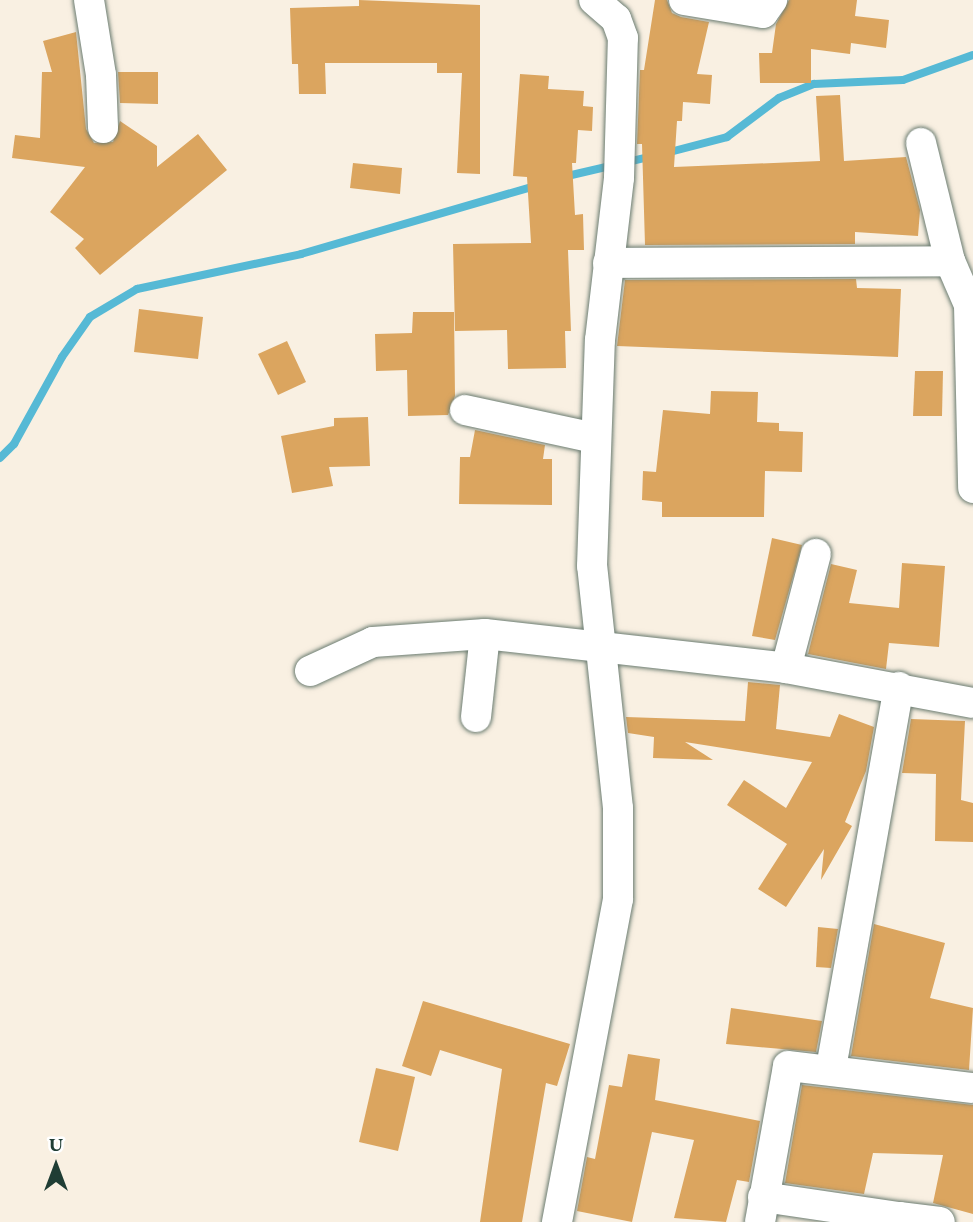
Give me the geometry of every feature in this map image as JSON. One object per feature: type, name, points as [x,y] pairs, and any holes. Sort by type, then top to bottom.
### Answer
[{"type":"street","points":[[89,0],[101,75],[103,128]]},
{"type":"street","points":[[557,1222],[618,899],[618,808],[598,650],[592,566],[595,438],[608,263],[619,178],[623,38],[616,19],[594,0]]},
{"type":"street","points":[[684,0],[762,13],[772,0]]},
{"type":"street","points":[[921,143],[950,261],[971,305],[973,488]]},
{"type":"street","points":[[608,263],[950,261]]},
{"type":"street","points":[[465,410],[595,438]]},
{"type":"street","points":[[786,667],[816,554]]},
{"type":"street","points":[[476,717],[485,634]]},
{"type":"street","points":[[310,671],[373,642],[485,634],[526,636],[598,650],[786,667],[973,703]]},
{"type":"street","points":[[831,1068],[899,687]]},
{"type":"street","points":[[940,1222],[762,1210],[784,1072],[796,1064],[973,1087]]},
{"type":"building","points":[[359,0],[480,5],[480,174],[457,173],[462,73],[437,73],[437,63],[325,63],[326,94],[299,94],[298,64],[292,64],[290,8],[359,6]]},
{"type":"building","points":[[655,0],[667,0],[672,13],[681,17],[709,22],[697,74],[712,75],[710,104],[683,102],[682,121],[677,121],[674,167],[820,161],[816,96],[840,95],[844,161],[906,157],[920,210],[918,236],[855,232],[855,244],[645,245],[642,144],[637,144],[640,70],[644,70]]},
{"type":"building","points":[[789,0],[857,0],[855,16],[889,20],[886,48],[851,43],[850,54],[811,49],[811,83],[760,83],[759,53],[772,53],[776,24]]},
{"type":"building","points":[[76,32],[86,129],[94,143],[113,142],[120,121],[157,146],[157,167],[198,134],[227,170],[100,275],[75,248],[84,239],[50,212],[85,167],[12,158],[15,135],[40,138],[42,72],[52,72],[43,41]]},
{"type":"building","points":[[118,72],[158,72],[158,104],[120,103]]},
{"type":"building","points":[[520,74],[549,76],[548,89],[584,91],[583,106],[593,107],[592,131],[578,130],[576,163],[572,163],[575,215],[583,214],[584,250],[568,250],[571,331],[565,331],[566,368],[508,369],[507,330],[455,331],[453,244],[531,243],[527,177],[513,176]]},
{"type":"building","points":[[353,163],[402,168],[400,194],[350,188]]},
{"type":"building","points":[[856,279],[857,288],[901,289],[898,357],[617,346],[625,280]]},
{"type":"building","points":[[139,309],[203,317],[198,359],[134,352]]},
{"type":"building","points":[[413,312],[454,312],[455,396],[448,415],[408,416],[407,370],[376,371],[375,334],[412,333]]},
{"type":"building","points":[[287,341],[306,382],[278,395],[258,354]]},
{"type":"building","points":[[915,371],[943,371],[942,416],[913,416]]},
{"type":"building","points":[[711,391],[758,392],[757,422],[779,423],[779,431],[803,432],[802,472],[765,471],[764,517],[662,517],[662,502],[642,500],[643,471],[656,472],[663,410],[710,414]]},
{"type":"building","points":[[368,417],[370,466],[329,467],[333,486],[292,493],[281,436],[334,426],[334,418]]},
{"type":"building","points":[[475,430],[545,445],[543,459],[552,459],[552,505],[459,504],[460,457],[470,457]]},
{"type":"building","points":[[772,538],[802,545],[775,640],[752,636]]},
{"type":"building","points":[[902,563],[945,566],[939,647],[889,643],[886,669],[808,654],[831,564],[857,570],[849,603],[899,608]]},
{"type":"building","points":[[748,682],[780,685],[776,729],[830,737],[839,714],[874,727],[866,771],[845,822],[852,826],[821,880],[824,849],[786,907],[758,889],[787,844],[727,805],[744,780],[786,808],[812,762],[685,742],[713,760],[653,758],[654,737],[628,733],[626,717],[745,721]]},
{"type":"building","points":[[911,719],[965,721],[961,800],[973,803],[973,842],[935,841],[936,774],[902,773]]},
{"type":"building","points":[[874,924],[945,943],[930,998],[973,1008],[969,1070],[851,1056]]},
{"type":"building","points":[[818,927],[838,929],[831,968],[816,967]]},
{"type":"building","points":[[423,1001],[570,1044],[557,1086],[546,1083],[522,1222],[480,1222],[502,1069],[440,1050],[431,1076],[402,1066]]},
{"type":"building","points":[[731,1008],[822,1021],[816,1052],[726,1044]]},
{"type":"building","points":[[628,1054],[660,1059],[655,1100],[760,1121],[749,1182],[737,1180],[726,1222],[674,1218],[694,1140],[652,1132],[632,1222],[577,1211],[587,1157],[595,1159],[609,1085],[622,1087]]},
{"type":"building","points":[[376,1068],[415,1077],[398,1151],[359,1142]]},
{"type":"building","points":[[802,1085],[973,1105],[973,1214],[933,1203],[943,1155],[873,1153],[864,1194],[785,1183]]},
{"type":"waterway","points":[[666,153],[727,137],[779,98],[814,84],[903,80],[973,55]]},
{"type":"waterway","points":[[563,177],[653,156]]},
{"type":"waterway","points":[[0,458],[14,444],[62,357],[90,317],[137,289],[301,254],[538,185]]}]
